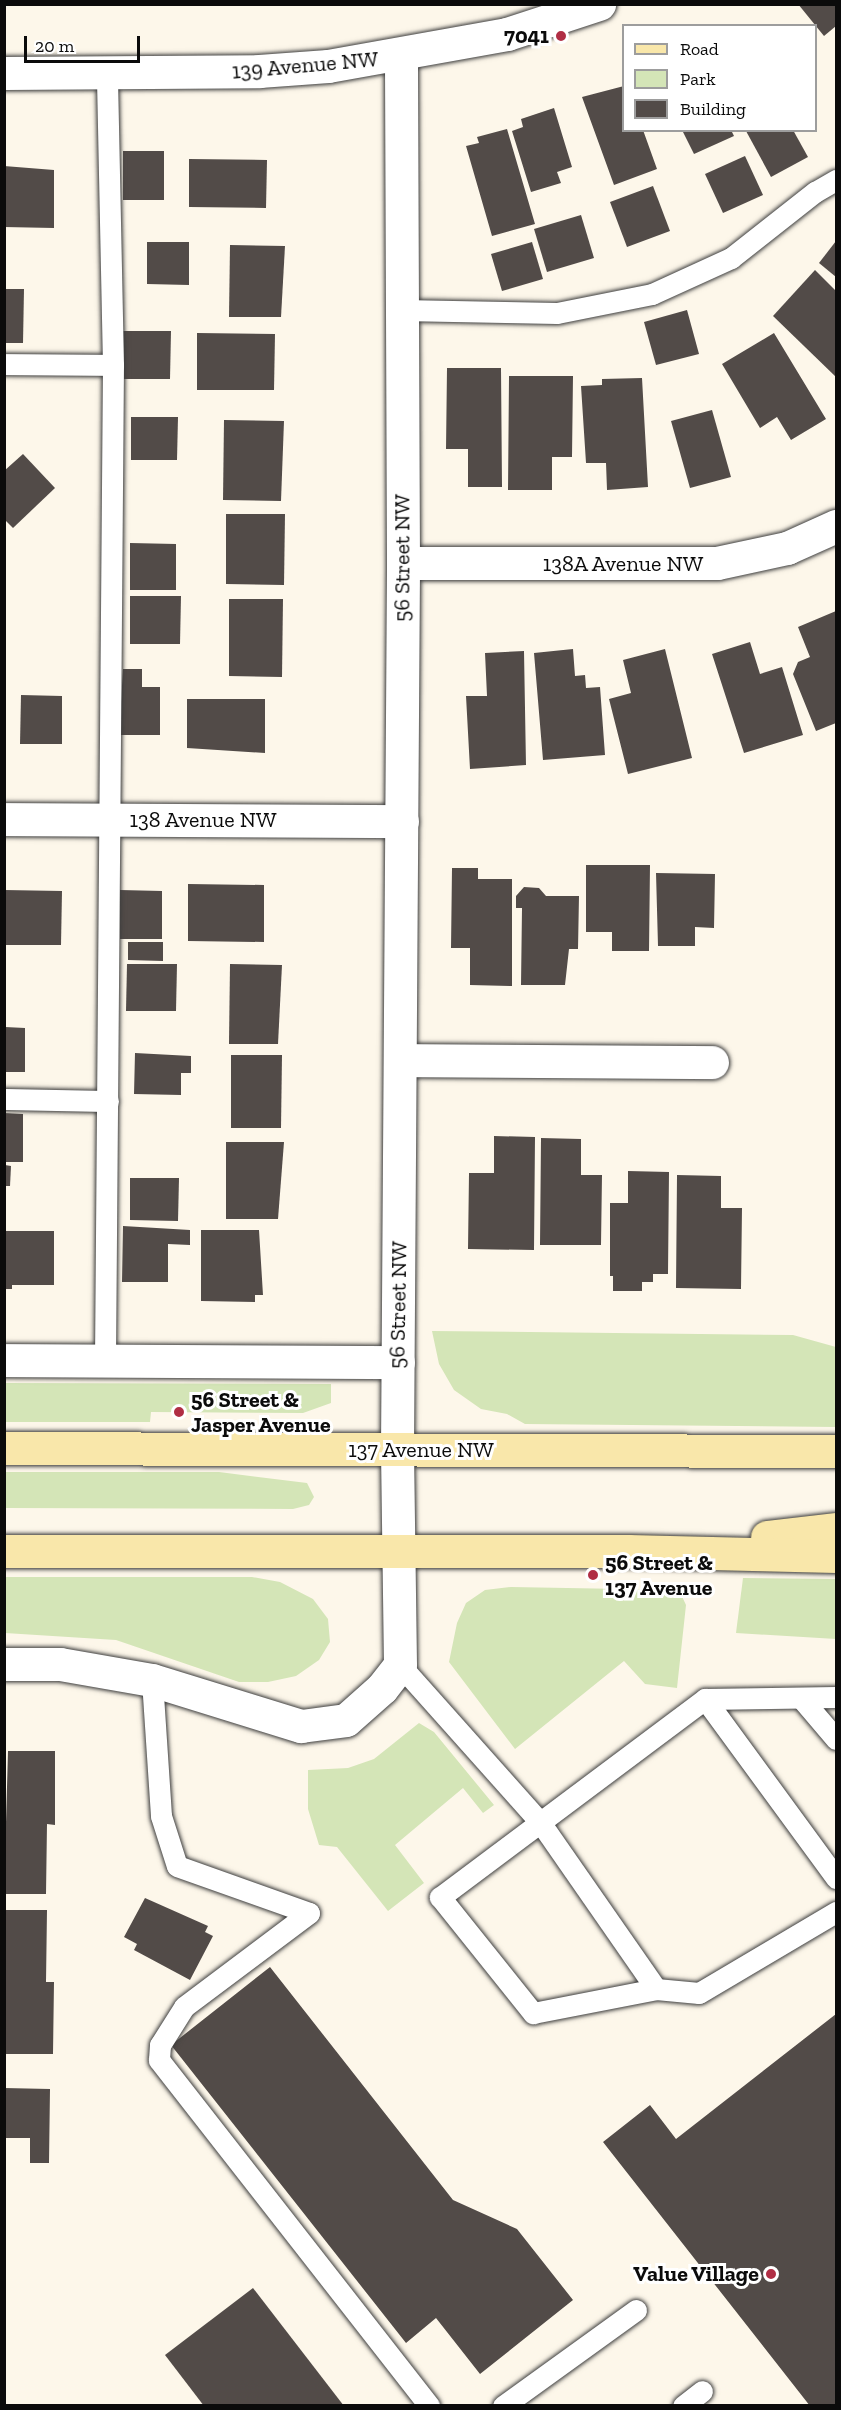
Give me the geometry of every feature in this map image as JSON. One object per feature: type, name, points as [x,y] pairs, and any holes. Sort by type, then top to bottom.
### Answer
[{"type":"main road","name":"137 Avenue NW","points":[[4,1448],[837,1450]]},
{"type":"main road","points":[[628,1551],[837,1529]]},
{"type":"main road","points":[[4,1551],[628,1551],[837,1556]]},
{"type":"street","name":"139 Avenue NW","points":[[4,73],[259,71],[401,56],[507,34],[599,4]]},
{"type":"street","name":"56 Street NW","points":[[398,1551],[403,564],[401,56]]},
{"type":"street","name":"138A Avenue NW","points":[[403,564],[717,563],[787,548],[837,526]]},
{"type":"street","name":"138 Avenue NW","points":[[4,819],[402,821]]},
{"type":"street","points":[[401,1060],[712,1062]]},
{"type":"street","points":[[4,1360],[398,1362]]},
{"type":"street","points":[[4,1664],[60,1664],[152,1680],[301,1726],[346,1720],[400,1665],[398,1551]]},
{"type":"lane","points":[[105,1360],[113,365],[107,73]]},
{"type":"lane","points":[[401,310],[557,313],[652,294],[730,258],[815,192],[837,180]]},
{"type":"lane","points":[[4,364],[113,365]]},
{"type":"lane","points":[[4,1099],[108,1101]]},
{"type":"lane","points":[[400,1665],[540,1822],[656,1989]]},
{"type":"lane","points":[[152,1680],[161,1816],[177,1866],[309,1913],[184,2007],[160,2045],[159,2060],[429,2406]]},
{"type":"lane","points":[[837,1697],[705,1699],[440,1897],[533,2013],[656,1989],[699,1993],[837,1912]]},
{"type":"lane","points":[[801,1698],[837,1738]]},
{"type":"lane","points":[[705,1699],[837,1878]]},
{"type":"lane","points":[[503,2406],[636,2310]]},
{"type":"lane","points":[[683,2406],[702,2391]]},
{"type":"green space","points":[[432,1331],[793,1335],[836,1347],[836,1427],[525,1424],[507,1414],[481,1409],[454,1390],[439,1364]]},
{"type":"green space","points":[[5,1383],[331,1384],[331,1403],[303,1413],[151,1412],[150,1422],[5,1422]]},
{"type":"green space","points":[[5,1472],[219,1472],[307,1483],[314,1497],[309,1505],[293,1509],[5,1508]]},
{"type":"green space","points":[[5,1577],[252,1577],[280,1582],[313,1599],[328,1619],[330,1642],[319,1660],[296,1676],[268,1682],[239,1682],[116,1640],[5,1633]]},
{"type":"green space","points":[[743,1578],[836,1579],[836,1639],[736,1633]]},
{"type":"green space","points":[[511,1587],[679,1590],[686,1605],[677,1688],[645,1684],[624,1661],[515,1749],[449,1662],[457,1623],[466,1603],[485,1590]]},
{"type":"green space","points":[[419,1723],[434,1732],[494,1805],[483,1813],[463,1788],[395,1845],[424,1883],[388,1911],[337,1847],[319,1845],[308,1809],[308,1770],[348,1768],[374,1759]]},
{"type":"building","points":[[798,4],[836,4],[836,26],[824,36],[817,24],[814,24]]},
{"type":"building","points":[[622,87],[622,132],[644,132],[657,169],[614,185],[582,97]]},
{"type":"building","points":[[554,108],[572,167],[557,172],[561,183],[531,192],[512,131],[523,127],[521,119]]},
{"type":"building","points":[[507,129],[535,224],[492,236],[466,146],[479,143],[477,137]]},
{"type":"building","points":[[683,132],[732,132],[734,136],[694,154]]},
{"type":"building","points":[[747,132],[794,132],[808,157],[771,177]]},
{"type":"building","points":[[123,151],[164,151],[164,200],[123,200]]},
{"type":"building","points":[[745,156],[763,195],[723,213],[705,174]]},
{"type":"building","points":[[189,159],[267,160],[266,208],[189,207]]},
{"type":"building","points":[[4,166],[54,170],[54,228],[4,227]]},
{"type":"building","points":[[653,186],[670,231],[627,247],[610,202]]},
{"type":"building","points":[[581,215],[594,258],[547,272],[534,229]]},
{"type":"building","points":[[836,241],[836,277],[819,263]]},
{"type":"building","points":[[147,242],[189,242],[189,285],[147,284]]},
{"type":"building","points":[[532,242],[543,279],[502,291],[491,254]]},
{"type":"building","points":[[230,245],[285,246],[281,317],[229,317]]},
{"type":"building","points":[[815,270],[836,291],[836,377],[773,316]]},
{"type":"building","points":[[4,289],[24,289],[23,343],[4,343]]},
{"type":"building","points":[[687,310],[699,354],[656,365],[644,322]]},
{"type":"building","points":[[123,331],[171,331],[170,379],[123,379]]},
{"type":"building","points":[[197,333],[275,334],[274,390],[197,390]]},
{"type":"building","points":[[774,333],[826,419],[791,440],[777,417],[760,428],[722,364]]},
{"type":"building","points":[[447,368],[501,368],[502,487],[468,487],[468,449],[446,449]]},
{"type":"building","points":[[509,376],[573,376],[572,457],[552,457],[552,490],[508,490]]},
{"type":"building","points":[[642,378],[648,487],[607,490],[606,463],[586,463],[581,386],[602,385],[602,379]]},
{"type":"building","points":[[712,410],[731,477],[690,488],[671,421]]},
{"type":"building","points":[[131,417],[178,417],[177,460],[131,460]]},
{"type":"building","points":[[224,420],[284,421],[281,501],[223,500]]},
{"type":"building","points":[[23,454],[55,488],[13,528],[4,519],[4,471]]},
{"type":"building","points":[[226,514],[285,514],[284,585],[226,584]]},
{"type":"building","points":[[130,543],[176,544],[176,590],[130,590]]},
{"type":"building","points":[[130,596],[181,596],[180,644],[130,644]]},
{"type":"building","points":[[229,599],[283,599],[282,677],[229,676]]},
{"type":"building","points":[[836,611],[836,723],[816,731],[793,674],[798,662],[810,657],[798,627]]},
{"type":"building","points":[[750,642],[760,674],[782,667],[803,735],[744,753],[712,654]]},
{"type":"building","points":[[573,649],[575,676],[585,675],[586,688],[600,687],[605,755],[543,760],[534,653]]},
{"type":"building","points":[[665,649],[692,758],[628,774],[609,699],[631,693],[623,660]]},
{"type":"building","points":[[524,651],[526,765],[470,769],[466,696],[487,696],[485,653]]},
{"type":"building","points":[[123,669],[142,669],[142,687],[160,687],[160,735],[119,735]]},
{"type":"building","points":[[21,695],[62,696],[62,744],[20,744]]},
{"type":"building","points":[[187,699],[265,699],[265,753],[187,748]]},
{"type":"building","points":[[586,865],[650,865],[649,951],[612,951],[612,932],[586,932]]},
{"type":"building","points":[[452,868],[478,868],[478,879],[512,879],[512,986],[470,985],[470,948],[451,948]]},
{"type":"building","points":[[656,873],[715,874],[714,928],[695,927],[695,946],[658,946]]},
{"type":"building","points":[[188,884],[264,885],[264,942],[188,941]]},
{"type":"building","points":[[524,887],[539,888],[546,896],[579,896],[578,949],[569,949],[565,985],[521,985],[522,908],[516,908],[516,896]]},
{"type":"building","points":[[4,890],[62,891],[61,945],[4,945]]},
{"type":"building","points":[[120,890],[162,891],[162,939],[120,939]]},
{"type":"building","points":[[128,942],[163,942],[163,961],[128,960]]},
{"type":"building","points":[[127,964],[177,964],[176,1011],[126,1011]]},
{"type":"building","points":[[230,964],[282,965],[278,1044],[229,1044]]},
{"type":"building","points":[[5,1027],[25,1028],[25,1072],[5,1072]]},
{"type":"building","points":[[135,1053],[191,1056],[191,1073],[181,1073],[181,1095],[134,1094]]},
{"type":"building","points":[[231,1055],[282,1055],[281,1128],[231,1128]]},
{"type":"building","points":[[4,1113],[23,1114],[23,1162],[4,1162]]},
{"type":"building","points":[[494,1136],[535,1137],[534,1250],[468,1249],[469,1173],[494,1173]]},
{"type":"building","points":[[541,1138],[581,1139],[581,1175],[602,1175],[601,1245],[540,1245]]},
{"type":"building","points":[[226,1142],[284,1142],[278,1219],[226,1219]]},
{"type":"building","points":[[5,1165],[11,1166],[10,1186],[5,1186]]},
{"type":"building","points":[[628,1171],[669,1172],[668,1274],[653,1274],[653,1282],[642,1282],[642,1291],[613,1291],[613,1276],[610,1276],[610,1203],[628,1203]]},
{"type":"building","points":[[677,1175],[721,1176],[721,1208],[742,1208],[741,1289],[676,1288]]},
{"type":"building","points":[[130,1178],[179,1178],[178,1221],[130,1220]]},
{"type":"building","points":[[123,1226],[190,1230],[190,1245],[168,1244],[168,1282],[122,1282]]},
{"type":"building","points":[[201,1230],[259,1230],[263,1295],[255,1295],[255,1302],[201,1301]]},
{"type":"building","points":[[4,1231],[54,1231],[54,1285],[12,1285],[12,1289],[4,1289]]},
{"type":"building","points":[[8,1751],[55,1751],[55,1825],[47,1824],[46,1894],[4,1894]]},
{"type":"building","points":[[145,1898],[208,1926],[205,1932],[213,1936],[190,1980],[134,1950],[137,1944],[124,1937]]},
{"type":"building","points":[[4,1910],[47,1910],[46,1982],[54,1982],[53,2054],[6,2054]]},
{"type":"building","points":[[270,1967],[453,2200],[517,2229],[573,2300],[480,2374],[436,2318],[406,2343],[171,2045]]},
{"type":"building","name":"Value Village","points":[[836,2014],[836,2406],[810,2406],[603,2142],[650,2105],[676,2139]]},
{"type":"building","points":[[4,2088],[50,2089],[49,2163],[30,2163],[30,2138],[4,2138]]},
{"type":"building","points":[[253,2288],[344,2406],[204,2406],[165,2355]]},
{"type":"place","name":"7041","points":[[561,36]]},
{"type":"place","name":"56 Street & Jasper Avenue","points":[[179,1412]]},
{"type":"place","name":"56 Street & 137 Avenue","points":[[593,1575]]},
{"type":"place","name":"Value Village","points":[[771,2274]]}]
